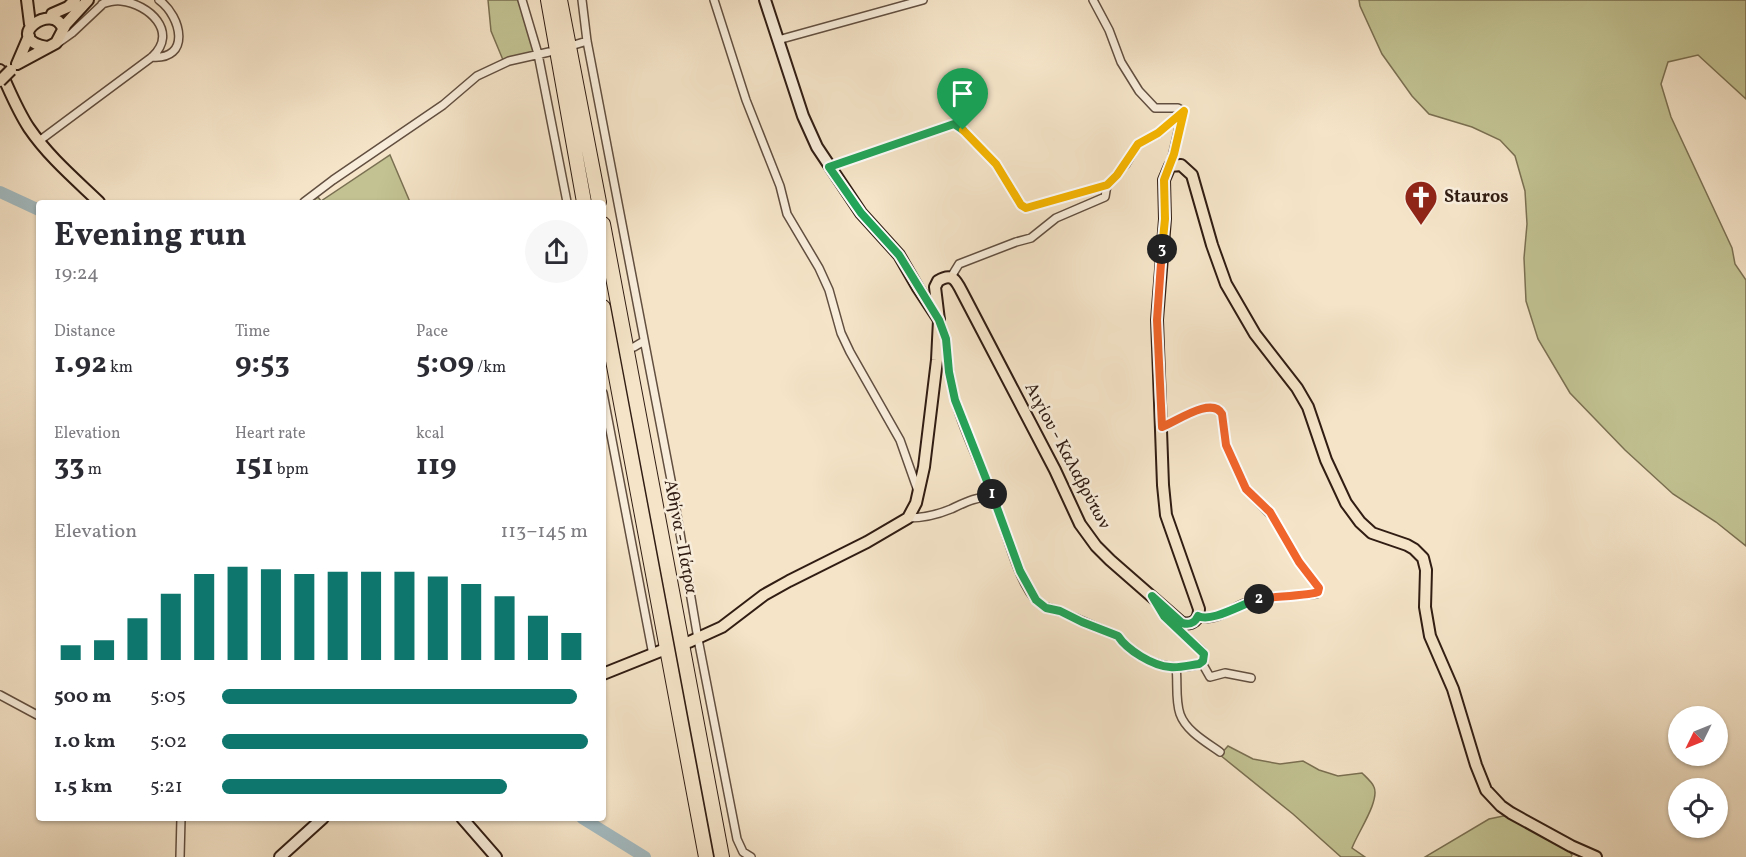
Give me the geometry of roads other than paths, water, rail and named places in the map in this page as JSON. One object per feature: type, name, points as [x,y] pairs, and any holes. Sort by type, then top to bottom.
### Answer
[{"type":"highway","points":[[538,0],[551,54],[563,82]]},
{"type":"highway","points":[[548,0],[584,200]]},
{"type":"highway","points":[[560,0],[599,200]]},
{"type":"highway","name":"Αθήνα - Πάτρα","points":[[606,240],[721,850]]},
{"type":"highway","name":"Αθήνα - Πάτρα","points":[[606,324],[706,857]]},
{"type":"main road","points":[[28,0],[60,20],[63,29]]},
{"type":"main road","points":[[0,81],[28,36],[30,24],[28,0]]},
{"type":"main road","points":[[30,24],[38,14],[68,7],[75,0]]},
{"type":"main road","points":[[9,68],[52,45],[62,35],[70,18],[88,0]]},
{"type":"main road","points":[[28,36],[33,42],[52,45]]},
{"type":"main road","points":[[9,68],[19,110],[39,141],[57,162],[97,200]]},
{"type":"main road","points":[[1198,616],[1199,609],[1166,514],[1162,427],[1158,305],[1165,219],[1164,180],[1170,166],[1181,165],[1192,175],[1226,284],[1255,334],[1305,401],[1326,460],[1346,503],[1360,522],[1372,533],[1407,545],[1423,558],[1426,570],[1425,607],[1430,636],[1453,689],[1486,790],[1511,813],[1563,842],[1596,857]]},
{"type":"main road","points":[[693,640],[722,627],[764,595],[867,542],[908,518],[916,503],[926,456],[937,360],[939,320],[935,287],[938,281],[946,276],[951,277]]},
{"type":"main road","name":"Αιγίου - Καλαβρύτων","points":[[951,277],[957,282],[1042,444],[1080,524],[1096,546],[1182,623],[1192,623],[1198,616]]},
{"type":"main road","points":[[606,673],[663,650]]},
{"type":"street","points":[[152,57],[167,54],[174,49],[179,36],[178,24],[159,0]]},
{"type":"street","points":[[522,0],[538,54],[567,200]]},
{"type":"street","points":[[582,0],[587,41],[644,341],[693,640],[737,838],[743,852],[751,857]]},
{"type":"street","points":[[714,0],[746,100],[780,186],[787,214],[819,268],[829,290],[845,343],[900,440],[918,492]]},
{"type":"street","points":[[765,0],[815,144],[861,213],[899,255],[939,320],[946,339],[949,372],[955,400],[1020,571],[1036,600],[1046,608],[1060,611],[1118,636],[1130,648],[1155,663],[1169,667],[1202,663]]},
{"type":"street","points":[[890,0],[893,8]]},
{"type":"street","points":[[778,40],[923,0]]},
{"type":"street","points":[[1093,0],[1109,30],[1121,62],[1139,91],[1155,108],[1180,108],[1184,111]]},
{"type":"street","points":[[39,141],[152,57],[162,45],[163,39],[161,26],[157,20],[145,10],[122,1],[105,2],[72,33],[52,45]]},
{"type":"street","points":[[574,45],[587,41]]},
{"type":"street","points":[[307,200],[443,105],[477,76],[510,61],[549,52]]},
{"type":"street","points":[[829,167],[954,124],[963,130],[996,164],[1023,208],[1107,185],[1117,175],[1138,144],[1158,133],[1184,111]]},
{"type":"street","points":[[1170,166],[1184,111]]},
{"type":"street","points":[[951,277],[959,264],[1027,240],[1056,218],[1105,197],[1107,185]]},
{"type":"street","points":[[634,347],[644,341]]},
{"type":"street","points":[[1162,427],[1206,407],[1215,407],[1220,410],[1226,445],[1246,489],[1270,512],[1299,562],[1319,588],[1316,594],[1260,599],[1212,618],[1203,619],[1198,616]]},
{"type":"street","points":[[606,409],[653,655]]},
{"type":"street","points":[[908,518],[919,518],[941,512],[966,500],[982,497],[994,498]]},
{"type":"street","points":[[1152,596],[1164,616],[1202,651],[1204,654],[1202,663],[1210,676],[1225,673],[1251,678]]},
{"type":"street","points":[[1176,667],[1180,714],[1185,723],[1220,752]]},
{"type":"street","points":[[0,695],[36,714]]},
{"type":"street","points":[[180,857],[181,821]]},
{"type":"street","points":[[280,857],[320,821]]},
{"type":"street","points":[[465,821],[496,857]]},
{"type":"waterway","points":[[0,192],[36,209]]},
{"type":"waterway","points":[[587,821],[645,857]]},
{"type":"place","name":"Stauros","points":[[1421,226]]}]
